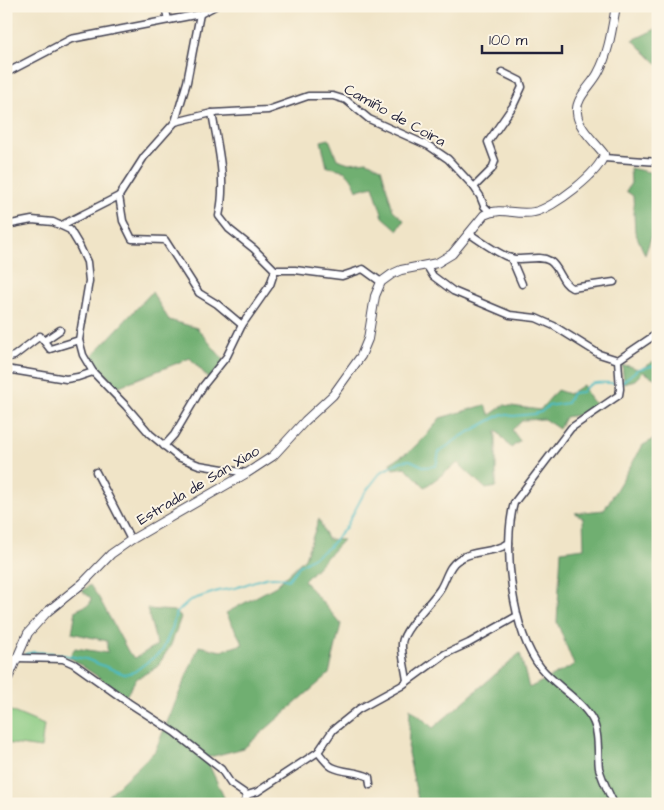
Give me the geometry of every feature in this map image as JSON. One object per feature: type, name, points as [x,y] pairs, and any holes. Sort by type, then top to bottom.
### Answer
[{"type":"street","points":[[165,6],[168,20]]},
{"type":"street","points":[[6,74],[70,39],[168,20],[214,6]]},
{"type":"street","points":[[604,158],[604,154],[580,124],[576,112],[579,100],[598,74],[605,57],[616,6]]},
{"type":"street","points":[[62,225],[119,196],[144,157],[175,122],[187,82],[203,10]]},
{"type":"street","points":[[474,187],[492,168],[495,161],[488,142],[513,106],[522,87],[520,82],[502,72]]},
{"type":"street","name":"Camiño de Coira","points":[[175,122],[212,113],[268,110],[308,96],[333,96],[346,100],[369,119],[435,150],[448,159],[474,187],[484,206],[490,212]]},
{"type":"street","points":[[212,113],[220,154],[223,186],[223,200],[219,216],[229,229],[254,249],[275,270],[295,270],[342,276],[363,269],[381,282],[401,270],[437,263],[452,254],[484,215],[498,210],[532,213],[543,210],[590,175],[604,158]]},
{"type":"street","points":[[604,158],[658,162]]},
{"type":"street","points":[[119,196],[123,221],[132,239],[165,240],[199,293],[217,304],[242,325]]},
{"type":"street","points":[[7,226],[32,220],[53,222],[70,230],[87,262],[89,281],[79,340],[86,362],[93,372],[150,434],[178,457],[199,465],[247,473]]},
{"type":"street","points":[[470,234],[511,258],[540,258],[549,261],[557,269],[568,286],[572,288],[614,282]]},
{"type":"street","points":[[511,258],[522,284]]},
{"type":"street","points":[[427,266],[433,276],[453,291],[510,315],[536,318],[554,326],[599,354],[618,360]]},
{"type":"street","points":[[164,446],[174,435],[203,386],[227,356],[242,325],[270,285],[275,270]]},
{"type":"street","name":"Estrada de San Xiao","points":[[6,683],[28,633],[47,612],[83,583],[111,554],[131,540],[273,456],[305,421],[333,396],[361,356],[368,339],[375,296],[381,282]]},
{"type":"street","points":[[44,340],[60,330]]},
{"type":"street","points":[[618,360],[658,333]]},
{"type":"street","points":[[6,358],[14,356],[40,336],[50,349],[79,340]]},
{"type":"street","points":[[614,804],[600,770],[596,726],[586,710],[542,670],[531,655],[517,616],[509,543],[511,512],[514,503],[525,487],[571,428],[619,395],[618,360]]},
{"type":"street","points":[[6,369],[66,379],[93,372]]},
{"type":"street","points":[[96,472],[131,540]]},
{"type":"street","points":[[407,681],[402,643],[406,633],[441,588],[450,568],[456,560],[466,555],[502,548],[509,543]]},
{"type":"street","points":[[17,658],[63,659],[74,664],[128,703],[174,732],[221,769],[231,784],[247,794],[257,792],[318,752],[333,730],[359,709],[407,681],[445,654],[517,616]]},
{"type":"street","points":[[318,752],[330,766],[369,777],[370,785]]},
{"type":"street","points":[[244,804],[247,794]]},
{"type":"green space","points":[[658,28],[658,65],[633,40]]},
{"type":"green space","points":[[329,139],[337,159],[349,163],[367,161],[381,168],[393,210],[404,220],[398,230],[383,217],[373,186],[357,190],[346,173],[339,169],[327,167],[321,141]]},
{"type":"green space","points":[[630,168],[658,174],[658,232],[653,232],[645,255],[635,232],[633,196],[626,191],[631,183]]},
{"type":"green space","points":[[152,292],[169,320],[197,328],[227,364],[212,382],[190,358],[117,387],[91,357]]},
{"type":"green space","points":[[658,361],[658,380],[643,372],[635,380],[624,383],[622,365],[640,370],[652,362]]},
{"type":"green space","points":[[583,385],[590,399],[598,406],[590,413],[565,417],[559,429],[544,419],[523,420],[512,430],[520,441],[511,448],[496,430],[496,487],[486,489],[458,463],[425,487],[405,467],[393,469],[390,463],[410,451],[426,436],[440,418],[485,405],[490,415],[504,405],[540,410],[557,390],[569,394]]},
{"type":"green space","points":[[658,437],[658,804],[419,804],[408,753],[410,708],[433,728],[520,653],[529,688],[574,665],[557,622],[561,551],[584,548],[583,518],[575,513],[604,510],[643,445]]},
{"type":"green space","points":[[319,519],[327,539],[343,540],[304,581],[341,624],[329,674],[244,748],[206,758],[227,804],[99,804],[155,751],[199,646],[221,651],[243,644],[226,613],[276,586],[305,558]]},
{"type":"green space","points":[[90,585],[129,653],[135,658],[157,645],[147,609],[174,611],[181,617],[171,645],[157,667],[136,679],[126,696],[69,657],[75,648],[107,653],[107,641],[72,633],[76,610],[90,604],[91,598],[82,591]]},
{"type":"green space","points":[[6,709],[44,725],[41,748],[6,743]]},
{"type":"waterway","points":[[622,382],[638,369],[658,365]]},
{"type":"waterway","points":[[223,590],[271,577],[288,580],[299,566],[328,548],[346,527],[363,495],[381,472],[401,461],[410,460],[425,467],[436,466],[439,452],[460,437],[502,414],[513,416],[534,414],[541,412],[548,406],[567,403],[572,393],[582,392],[593,383],[618,383]]},
{"type":"waterway","points":[[57,654],[86,659],[124,674],[134,672],[162,651],[172,629],[176,613],[191,600],[221,590]]},
{"type":"waterway","points":[[25,654],[34,652],[53,653]]}]
